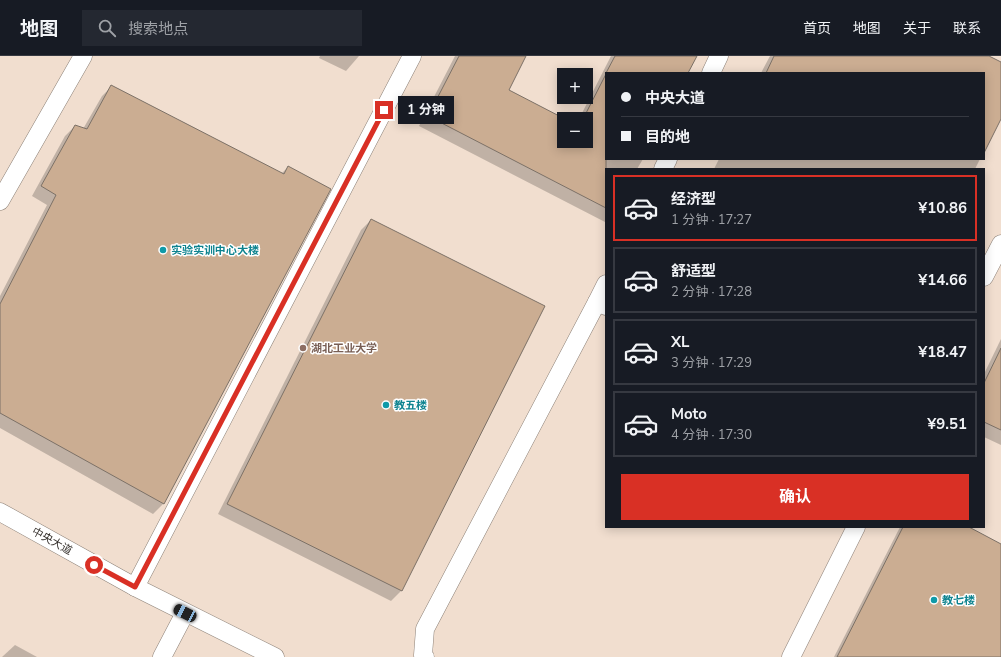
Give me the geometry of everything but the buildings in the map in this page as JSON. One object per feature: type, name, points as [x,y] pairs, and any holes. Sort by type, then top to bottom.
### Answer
[{"type":"street","points":[[0,201],[83,56]]},
{"type":"street","points":[[135,587],[412,56]]},
{"type":"street","points":[[711,72],[719,56]]},
{"type":"street","points":[[985,275],[1001,244]]},
{"type":"street","points":[[425,657],[423,655],[425,629],[602,304],[605,289]]},
{"type":"street","name":"中央大道","points":[[0,512],[135,587],[275,657]]},
{"type":"street","points":[[791,657],[856,528]]},
{"type":"street","points":[[162,657],[185,613]]},
{"type":"shaded area","name":"湖北工业大学","points":[[0,56],[1001,56],[1001,657],[0,657]]},
{"type":"place","name":"实验实训中心大楼","points":[[163,250]]},
{"type":"place","name":"湖北工业大学","points":[[303,348]]},
{"type":"place","name":"教五楼","points":[[386,405]]},
{"type":"place","name":"教七楼","points":[[934,600]]},
{"type":"route","points":[[94,565],[135,587],[384,110]]}]
